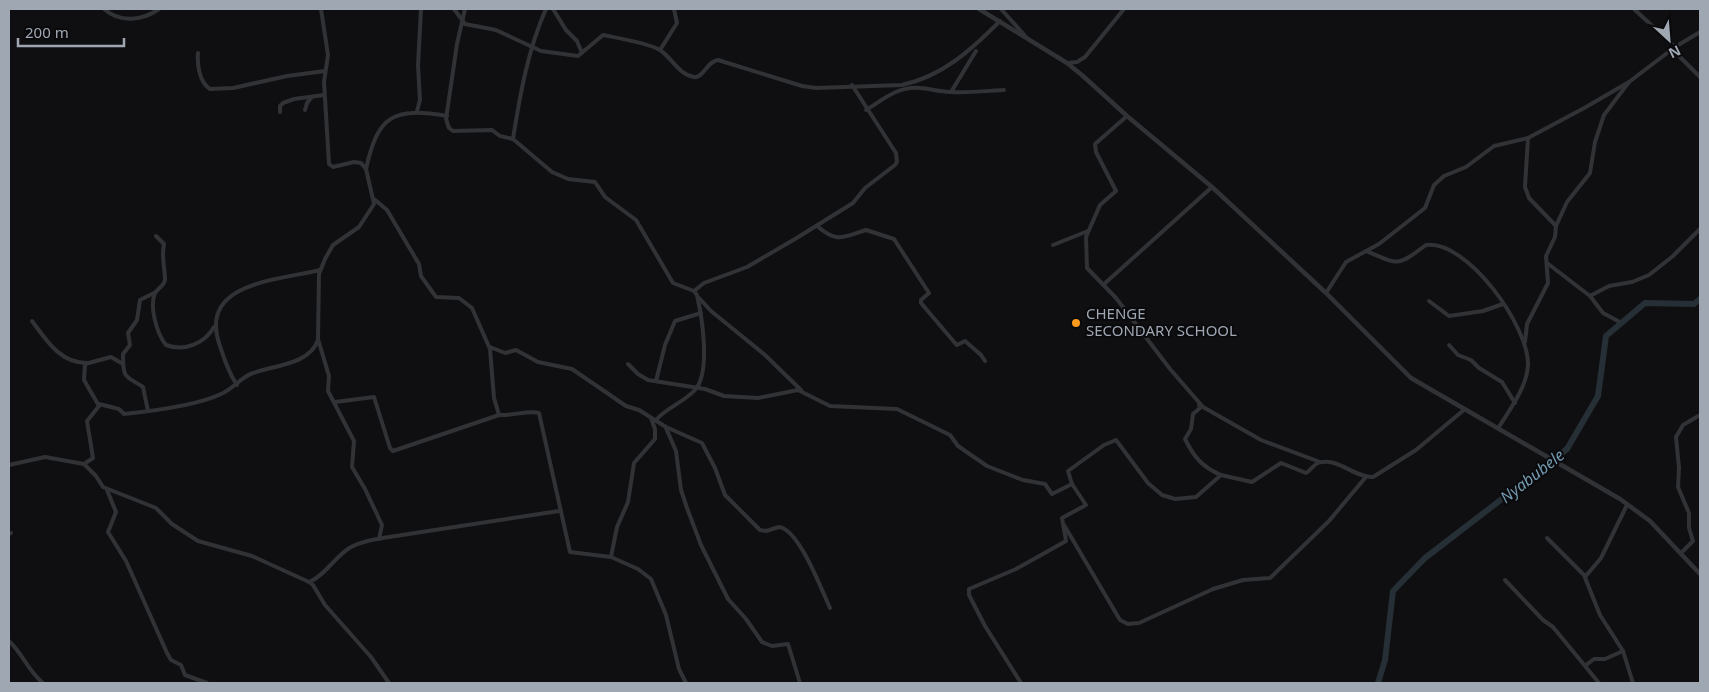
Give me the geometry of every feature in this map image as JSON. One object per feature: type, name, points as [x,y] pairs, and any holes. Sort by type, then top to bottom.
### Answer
[{"type":"street","points":[[104,9],[115,17],[131,19],[144,17],[159,9]]},
{"type":"street","points":[[321,9],[328,55],[324,95],[330,165],[335,167],[357,162],[366,169]]},
{"type":"street","points":[[417,111],[420,100],[418,66],[421,9]]},
{"type":"street","points":[[454,9],[463,22],[468,25],[496,30],[532,48],[573,56],[582,53],[603,35],[660,50],[684,74],[694,78],[711,62],[718,60],[811,88],[852,85],[902,85],[929,76],[974,49],[1000,21]]},
{"type":"street","points":[[465,9],[447,116],[447,125],[453,131],[492,130],[500,136],[513,139],[552,172],[568,179],[596,184],[605,197],[636,220],[673,283],[694,291],[710,311],[765,355],[803,391],[823,404],[830,406],[887,407],[906,412],[950,436],[958,446],[983,463],[1023,480],[1047,485],[1052,494],[1072,484]]},
{"type":"street","points":[[513,139],[519,100],[532,48],[546,9]]},
{"type":"street","points":[[553,9],[566,30],[577,42],[582,53]]},
{"type":"street","points":[[660,50],[677,23],[674,9]]},
{"type":"street","points":[[978,9],[1067,63],[1212,187],[1326,293],[1412,378],[1499,427],[1627,505],[1650,521],[1700,574]]},
{"type":"street","points":[[1001,9],[1031,41]]},
{"type":"street","points":[[1067,63],[1077,62],[1085,57],[1124,9]]},
{"type":"street","points":[[1634,9],[1700,76]]},
{"type":"street","points":[[1326,293],[1346,262],[1379,244],[1425,208],[1432,188],[1444,176],[1466,167],[1494,146],[1528,138],[1629,82],[1674,48],[1700,32]]},
{"type":"street","points":[[951,92],[976,52]]},
{"type":"street","points":[[198,53],[198,69],[204,84],[210,89],[233,88],[287,76],[325,72]]},
{"type":"street","points":[[1525,342],[1527,324],[1548,283],[1546,256],[1555,237],[1556,226],[1567,202],[1590,174],[1595,142],[1604,115],[1629,82]]},
{"type":"street","points":[[694,291],[704,283],[747,267],[853,203],[865,188],[897,162],[896,153],[866,110],[852,85]]},
{"type":"street","points":[[866,110],[891,94],[906,89],[922,87],[951,92],[1004,90]]},
{"type":"street","points":[[280,112],[280,106],[283,103],[324,95]]},
{"type":"street","points":[[305,110],[307,103],[312,98]]},
{"type":"street","points":[[379,539],[382,525],[365,488],[352,468],[354,441],[339,408],[333,402],[328,391],[329,376],[318,339],[320,270],[330,248],[359,227],[372,209],[374,199],[366,169],[372,146],[384,123],[394,117],[417,111],[447,116]]},
{"type":"street","points":[[1127,116],[1095,144],[1096,152],[1116,191],[1100,205],[1088,231],[1084,244],[1087,268],[1116,298],[1199,404],[1212,414],[1261,440],[1320,462],[1338,465],[1365,478]]},
{"type":"street","points":[[1528,138],[1527,194],[1556,226]]},
{"type":"street","points":[[1103,285],[1212,187]]},
{"type":"street","points":[[374,199],[387,210],[419,264],[421,276],[436,297],[459,298],[471,306],[490,347],[494,398],[499,415]]},
{"type":"street","points":[[816,226],[824,232],[841,238],[850,237],[866,230],[894,239],[929,293],[921,300],[922,305],[954,343],[957,345],[964,341],[980,354],[985,362]]},
{"type":"street","points":[[1590,296],[1609,286],[1632,282],[1649,275],[1673,256],[1700,228]]},
{"type":"street","points":[[1053,245],[1088,231]]},
{"type":"street","points":[[148,411],[144,389],[127,378],[123,364],[123,354],[130,345],[128,333],[137,320],[140,300],[156,292],[165,282],[162,255],[164,244],[156,236]]},
{"type":"street","points":[[1366,251],[1396,263],[1407,260],[1426,245],[1440,246],[1464,258],[1494,288],[1525,342],[1528,354],[1527,372],[1515,403],[1499,427]]},
{"type":"street","points":[[1546,262],[1590,296],[1604,313],[1618,321]]},
{"type":"street","points":[[156,292],[156,325],[166,346],[180,348],[196,343],[208,336],[215,324],[219,308],[233,294],[265,281],[320,270]]},
{"type":"street","points":[[654,419],[696,389],[702,374],[704,335],[698,295]]},
{"type":"street","points":[[1429,302],[1449,316],[1483,311],[1503,304]]},
{"type":"street","points":[[656,381],[662,356],[675,321],[701,312]]},
{"type":"street","points":[[32,321],[51,346],[73,362],[87,362],[111,357],[123,364]]},
{"type":"street","points":[[215,324],[226,364],[237,385]]},
{"type":"street","points":[[87,362],[84,380],[98,404],[119,410],[124,414],[148,411],[217,396],[237,385],[250,374],[286,364],[312,352],[318,339]]},
{"type":"street","points":[[1449,345],[1458,355],[1471,360],[1479,368],[1502,382],[1515,403]]},
{"type":"street","points":[[490,347],[505,353],[516,350],[538,362],[572,369],[615,399],[641,411],[666,427],[702,443],[715,468],[724,495],[756,528],[764,532],[782,527],[787,531],[802,550],[830,608]]},
{"type":"street","points":[[628,364],[641,376],[656,381],[711,391],[724,396],[758,398],[791,390],[803,391]]},
{"type":"street","points":[[333,402],[340,403],[374,397],[390,448],[393,451],[499,415],[517,415],[534,411],[540,414],[559,511],[570,553],[610,557],[638,569],[653,582],[668,620],[679,669],[686,683]]},
{"type":"street","points":[[84,464],[93,457],[87,421],[98,404]]},
{"type":"street","points":[[1199,404],[1200,407],[1193,414],[1191,429],[1185,439],[1190,451],[1204,466],[1221,475],[1252,482],[1281,463],[1306,473],[1320,462]]},
{"type":"street","points":[[1062,521],[1120,620],[1128,624],[1138,623],[1221,586],[1243,580],[1270,578],[1329,522],[1365,478],[1381,474],[1397,464],[1465,409]]},
{"type":"street","points":[[1680,553],[1693,541],[1689,528],[1689,514],[1678,487],[1679,473],[1676,437],[1683,426],[1700,415]]},
{"type":"street","points":[[610,557],[616,527],[628,502],[634,463],[655,439],[654,419]]},
{"type":"street","points":[[666,427],[676,451],[681,490],[686,508],[701,545],[730,602],[746,619],[759,640],[772,646],[788,644],[800,683]]},
{"type":"street","points":[[1021,683],[985,626],[968,591],[1010,572],[1064,543],[1067,539],[1062,521],[1064,516],[1086,504],[1072,484],[1068,473],[1069,468],[1116,440],[1148,483],[1162,495],[1175,499],[1196,497],[1221,475]]},
{"type":"street","points":[[9,464],[45,457],[84,464],[107,490],[116,512],[108,532],[126,561],[170,660],[181,665],[185,675],[207,683]]},
{"type":"street","points":[[107,490],[156,508],[172,524],[198,541],[252,556],[309,582],[313,585],[325,605],[371,657],[388,683]]},
{"type":"street","points":[[1585,577],[1601,558],[1627,505]]},
{"type":"street","points":[[309,582],[318,578],[352,547],[379,539],[559,511]]},
{"type":"street","points":[[1548,538],[1577,566],[1585,577],[1600,616],[1623,651],[1633,683]]},
{"type":"street","points":[[1505,580],[1543,620],[1553,627],[1599,683]]},
{"type":"street","points":[[9,641],[20,652],[28,669],[43,683]]},
{"type":"street","points":[[1586,665],[1594,659],[1605,659],[1623,651]]},
{"type":"waterway","name":"Nyabubele","points":[[1378,683],[1385,660],[1393,591],[1425,558],[1567,449],[1598,396],[1606,336],[1645,303],[1694,304],[1700,299]]},
{"type":"place","name":"CHENGE SECONDARY SCHOOL","points":[[1076,323]]}]
